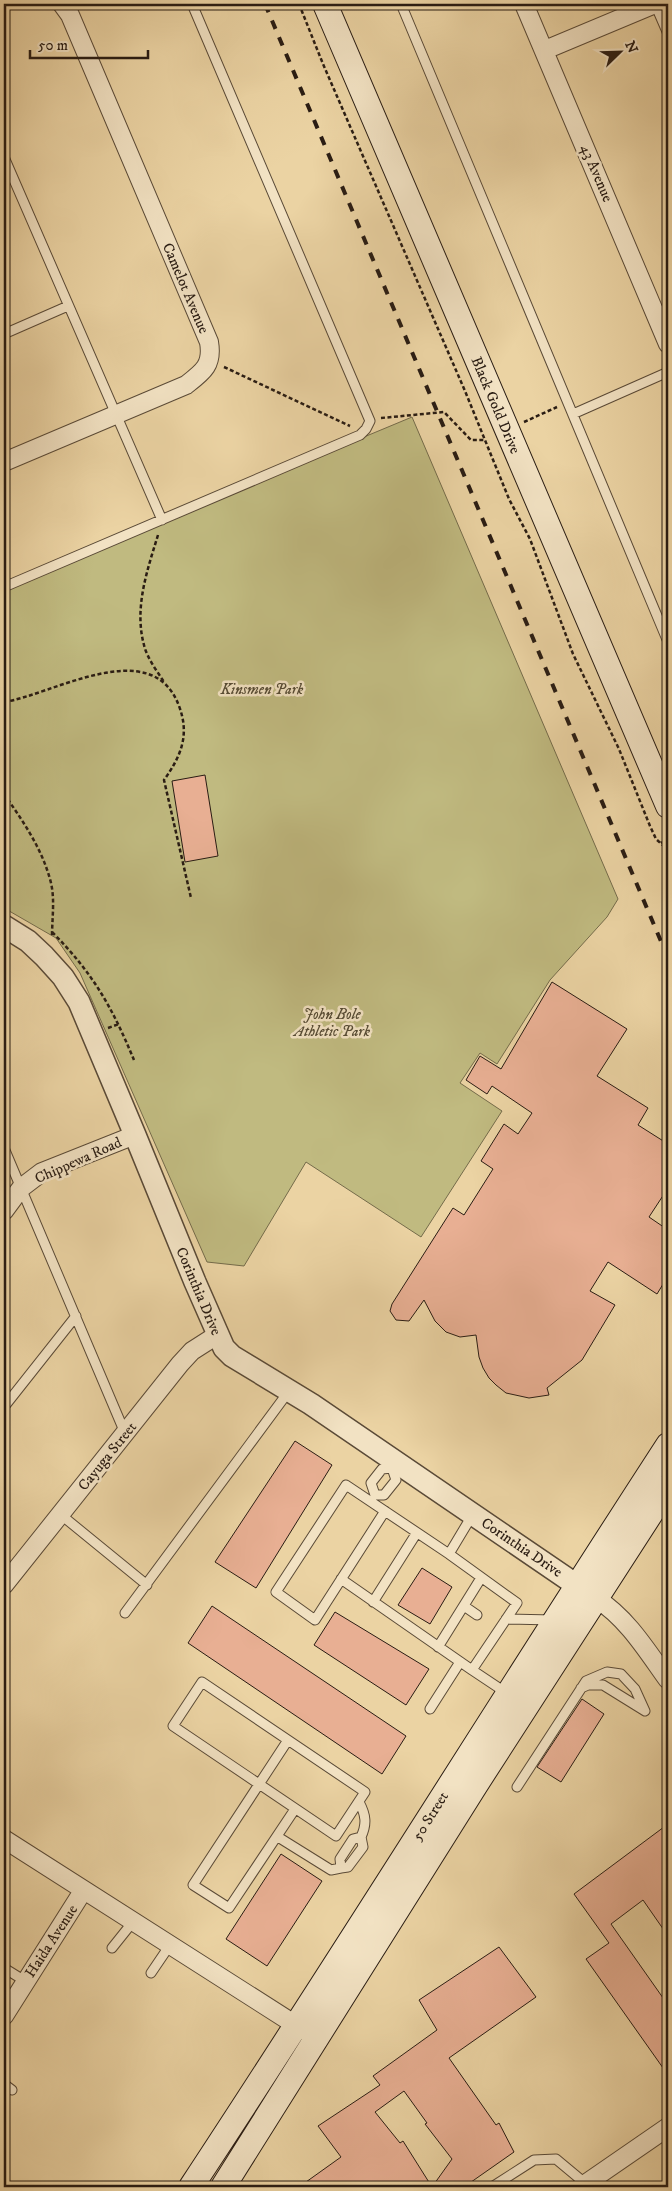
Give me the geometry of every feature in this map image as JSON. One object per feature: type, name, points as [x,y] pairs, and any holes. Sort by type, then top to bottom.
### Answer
[{"type":"main road","name":"Black Gold Drive","points":[[325,4],[668,806]]},
{"type":"main road","name":"50 Street","points":[[191,2187],[297,2026],[668,1445]]},
{"type":"main road","name":"50 Street","points":[[223,2187],[460,1810],[668,1487]]},
{"type":"street","name":"Camelot Avenue","points":[[62,4],[70,15],[209,342],[211,355],[209,360]]},
{"type":"street","name":"43 Avenue","points":[[524,4],[668,344]]},
{"type":"street","points":[[545,50],[655,4]]},
{"type":"street","points":[[4,462],[186,385],[206,368],[209,360]]},
{"type":"street","name":"Corinthia Drive","points":[[4,926],[28,941],[44,956],[67,982],[79,1002],[136,1134],[217,1335],[224,1348],[232,1356],[289,1391],[394,1465],[474,1514],[597,1599]]},
{"type":"street","name":"Chippewa Road","points":[[4,1211],[22,1188],[42,1172],[136,1134]]},
{"type":"street","name":"Cayuga Street","points":[[4,1585],[180,1364],[192,1351],[217,1335]]},
{"type":"street","points":[[597,1599],[610,1608],[626,1624],[668,1680]]},
{"type":"street","points":[[4,1839],[83,1892],[317,2039]]},
{"type":"street","name":"Haida Avenue","points":[[4,2016],[83,1892]]},
{"type":"street","points":[[583,2186],[667,2132]]},
{"type":"lane","points":[[4,587],[360,435],[370,421],[192,4]]},
{"type":"lane","points":[[401,4],[668,642]]},
{"type":"lane","points":[[655,4],[668,34]]},
{"type":"lane","points":[[4,157],[162,520]]},
{"type":"lane","points":[[4,334],[68,306]]},
{"type":"lane","points":[[573,414],[668,372]]},
{"type":"lane","points":[[4,1148],[125,1433]]},
{"type":"lane","points":[[4,1407],[76,1316]]},
{"type":"lane","points":[[125,1613],[289,1391]]},
{"type":"lane","points":[[394,1465],[396,1480],[384,1495],[373,1499],[371,1483],[382,1469],[394,1465]]},
{"type":"lane","points":[[385,1512],[314,1620],[276,1592],[346,1485],[373,1499],[385,1512],[449,1554],[517,1603],[506,1619],[496,1627],[472,1670]]},
{"type":"lane","points":[[60,1514],[147,1585]]},
{"type":"lane","points":[[449,1554],[474,1514]]},
{"type":"lane","points":[[373,1602],[416,1534]]},
{"type":"lane","points":[[438,1647],[481,1578]]},
{"type":"lane","points":[[341,1579],[508,1694]]},
{"type":"lane","points":[[464,1606],[477,1615]]},
{"type":"lane","points":[[506,1619],[555,1620]]},
{"type":"lane","points":[[430,1709],[460,1662]]},
{"type":"lane","points":[[517,1787],[586,1680],[607,1672],[621,1674],[635,1689],[645,1711],[603,1685],[581,1688]]},
{"type":"lane","points":[[202,1682],[288,1740],[365,1792],[336,1836],[173,1726],[202,1682]]},
{"type":"lane","points":[[288,1740],[193,1886],[230,1908],[295,1809]]},
{"type":"lane","points":[[278,1837],[331,1870],[340,1868],[340,1859],[353,1839],[361,1837],[366,1820],[359,1802]]},
{"type":"lane","points":[[112,1948],[132,1923]]},
{"type":"lane","points":[[151,1973],[170,1945]]},
{"type":"lane","points":[[4,1968],[25,1981]]},
{"type":"lane","points":[[492,2187],[534,2160],[556,2159],[583,2186]]},
{"type":"path","points":[[299,4],[465,391],[509,499],[530,539],[573,654],[619,749],[656,839],[668,850]]},
{"type":"path","points":[[209,360],[354,427],[378,418],[444,412],[471,440],[484,440]]},
{"type":"path","points":[[162,520],[141,598],[141,621],[144,646],[165,684],[176,697],[183,718],[185,738],[180,756],[164,780],[191,898]]},
{"type":"path","points":[[4,702],[84,676],[118,671],[141,673],[165,684]]},
{"type":"path","points":[[4,706],[8,701]]},
{"type":"path","points":[[4,794],[28,828],[51,883],[52,938],[44,956]]},
{"type":"path","points":[[661,843],[668,840]]},
{"type":"path","points":[[52,932],[69,950],[103,994],[112,1009],[134,1060]]},
{"type":"green space","points":[[412,417],[618,899],[607,917],[550,980],[497,1064],[480,1053],[460,1083],[502,1111],[421,1237],[306,1162],[244,1266],[207,1262],[80,973],[56,938],[4,908],[4,587]]},
{"type":"building","points":[[205,775],[218,856],[185,862],[172,781]]},
{"type":"building","points":[[552,982],[627,1029],[597,1076],[648,1108],[638,1125],[668,1144],[668,1188],[649,1217],[668,1230],[668,1276],[657,1294],[608,1262],[590,1291],[615,1305],[582,1360],[547,1388],[549,1395],[529,1398],[506,1393],[496,1385],[483,1368],[479,1357],[476,1335],[460,1337],[446,1332],[435,1321],[424,1300],[409,1321],[396,1320],[390,1311],[392,1304],[453,1208],[464,1215],[493,1169],[481,1161],[504,1124],[518,1134],[532,1113],[492,1086],[487,1094],[466,1080],[480,1056],[501,1069]]},
{"type":"building","points":[[295,1441],[332,1465],[256,1588],[215,1562]]},
{"type":"building","points":[[422,1568],[452,1587],[430,1624],[398,1605]]},
{"type":"building","points":[[212,1606],[406,1736],[382,1774],[188,1643]]},
{"type":"building","points":[[335,1612],[429,1669],[406,1705],[314,1645]]},
{"type":"building","points":[[582,1699],[604,1714],[561,1782],[537,1767]]},
{"type":"building","points":[[668,1824],[668,1936],[643,1900],[611,1924],[668,2005],[668,2075],[586,1959],[609,1943],[574,1894]]},
{"type":"building","points":[[281,1854],[322,1881],[267,1966],[226,1939]]},
{"type":"building","points":[[499,1947],[536,1997],[449,2058],[496,2125],[499,2123],[514,2152],[464,2187],[432,2187],[299,2187],[341,2157],[318,2126],[380,2085],[373,2076],[437,2030],[419,2000]],"holes":[[[404,2091],[427,2123],[425,2124],[452,2159],[432,2187],[403,2141],[400,2143],[375,2112]]]},
{"type":"railway","points":[[265,4],[668,958]]},
{"type":"park label","name":"Kinsmen Park","points":[[262,689]]},
{"type":"park label","name":"John Bole Athletic Park","points":[[332,1022]]}]
